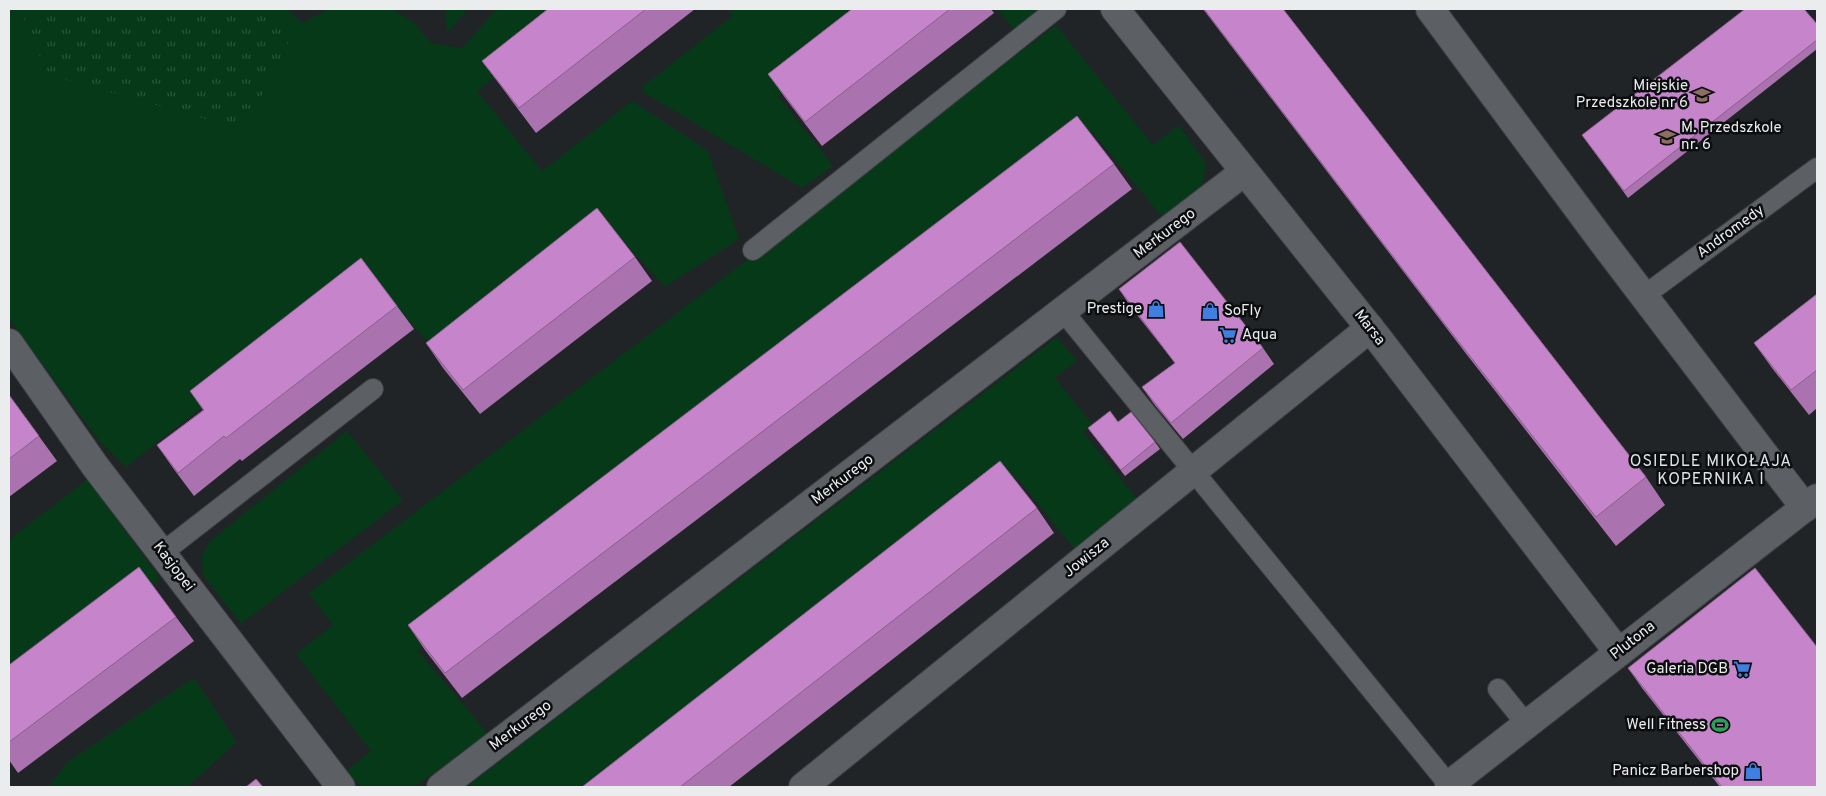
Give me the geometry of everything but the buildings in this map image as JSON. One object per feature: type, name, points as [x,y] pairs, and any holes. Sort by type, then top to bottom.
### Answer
[{"type":"street","name":"Marsa","points":[[1115,9],[1370,328],[1618,652]]},
{"type":"street","points":[[1430,9],[1602,241],[1811,503]]},
{"type":"street","name":"Merkurego","points":[[441,787],[1244,172]]},
{"type":"street","name":"Jowisza","points":[[802,787],[1370,328]]},
{"type":"street","name":"Kasjopei","points":[[9,343],[95,466],[341,787]]},
{"type":"street","name":"Plutona","points":[[1449,787],[1618,652],[1811,503]]},
{"type":"lane","points":[[753,250],[1056,9]]},
{"type":"lane","name":"Andromedy","points":[[1645,295],[1817,168]]},
{"type":"lane","points":[[1063,311],[1449,787]]},
{"type":"lane","points":[[162,553],[373,389]]},
{"type":"lane","points":[[1498,689],[1526,725]]},
{"type":"green space","points":[[9,9],[287,9],[302,23],[328,9],[393,9],[413,22],[431,43],[462,48],[497,9],[582,9],[477,91],[542,171],[632,101],[708,151],[739,239],[665,287],[607,223],[436,351],[368,276],[126,467],[100,442],[9,319]]},
{"type":"green space","points":[[33,9],[276,9],[290,39],[244,130],[47,74],[24,19]]},
{"type":"green space","points":[[445,9],[468,9],[447,33]]},
{"type":"green space","points":[[728,9],[891,9],[778,96],[833,166],[802,188],[643,92],[642,87],[733,16]]},
{"type":"green space","points":[[997,9],[1039,9],[1014,29]]},
{"type":"green space","points":[[1056,25],[1153,145],[1179,125],[1206,164],[1202,187],[1163,218],[1093,133],[417,650],[488,734],[414,787],[362,787],[346,771],[371,751],[296,654],[333,625],[309,593]]},
{"type":"green space","points":[[1057,337],[1077,361],[1055,378],[1092,424],[1083,432],[1138,500],[1076,551],[1017,478],[620,787],[466,787]]},
{"type":"green space","points":[[347,431],[403,500],[241,624],[203,575],[202,556],[209,542]]},
{"type":"green space","points":[[88,479],[160,579],[9,692],[9,540]]},
{"type":"green space","points":[[194,678],[237,742],[187,787],[48,787],[68,762]]},
{"type":"place","name":"Miejskie Przedszkole nr 6","points":[[1702,95]]},
{"type":"place","name":"M. Przedszkole nr. 6","points":[[1667,137]]},
{"type":"place","name":"Prestige","points":[[1156,309]]},
{"type":"place","name":"SoFly","points":[[1210,311]]},
{"type":"place","name":"Aqua","points":[[1228,335]]},
{"type":"place","name":"Galeria DGB","points":[[1742,669]]},
{"type":"place","name":"Well Fitness","points":[[1720,725]]},
{"type":"place","name":"Panicz Barbershop","points":[[1753,771]]},
{"type":"district","name":"OSIEDLE MIKOŁAJA KOPERNIKA I","points":[[1711,471]]}]
